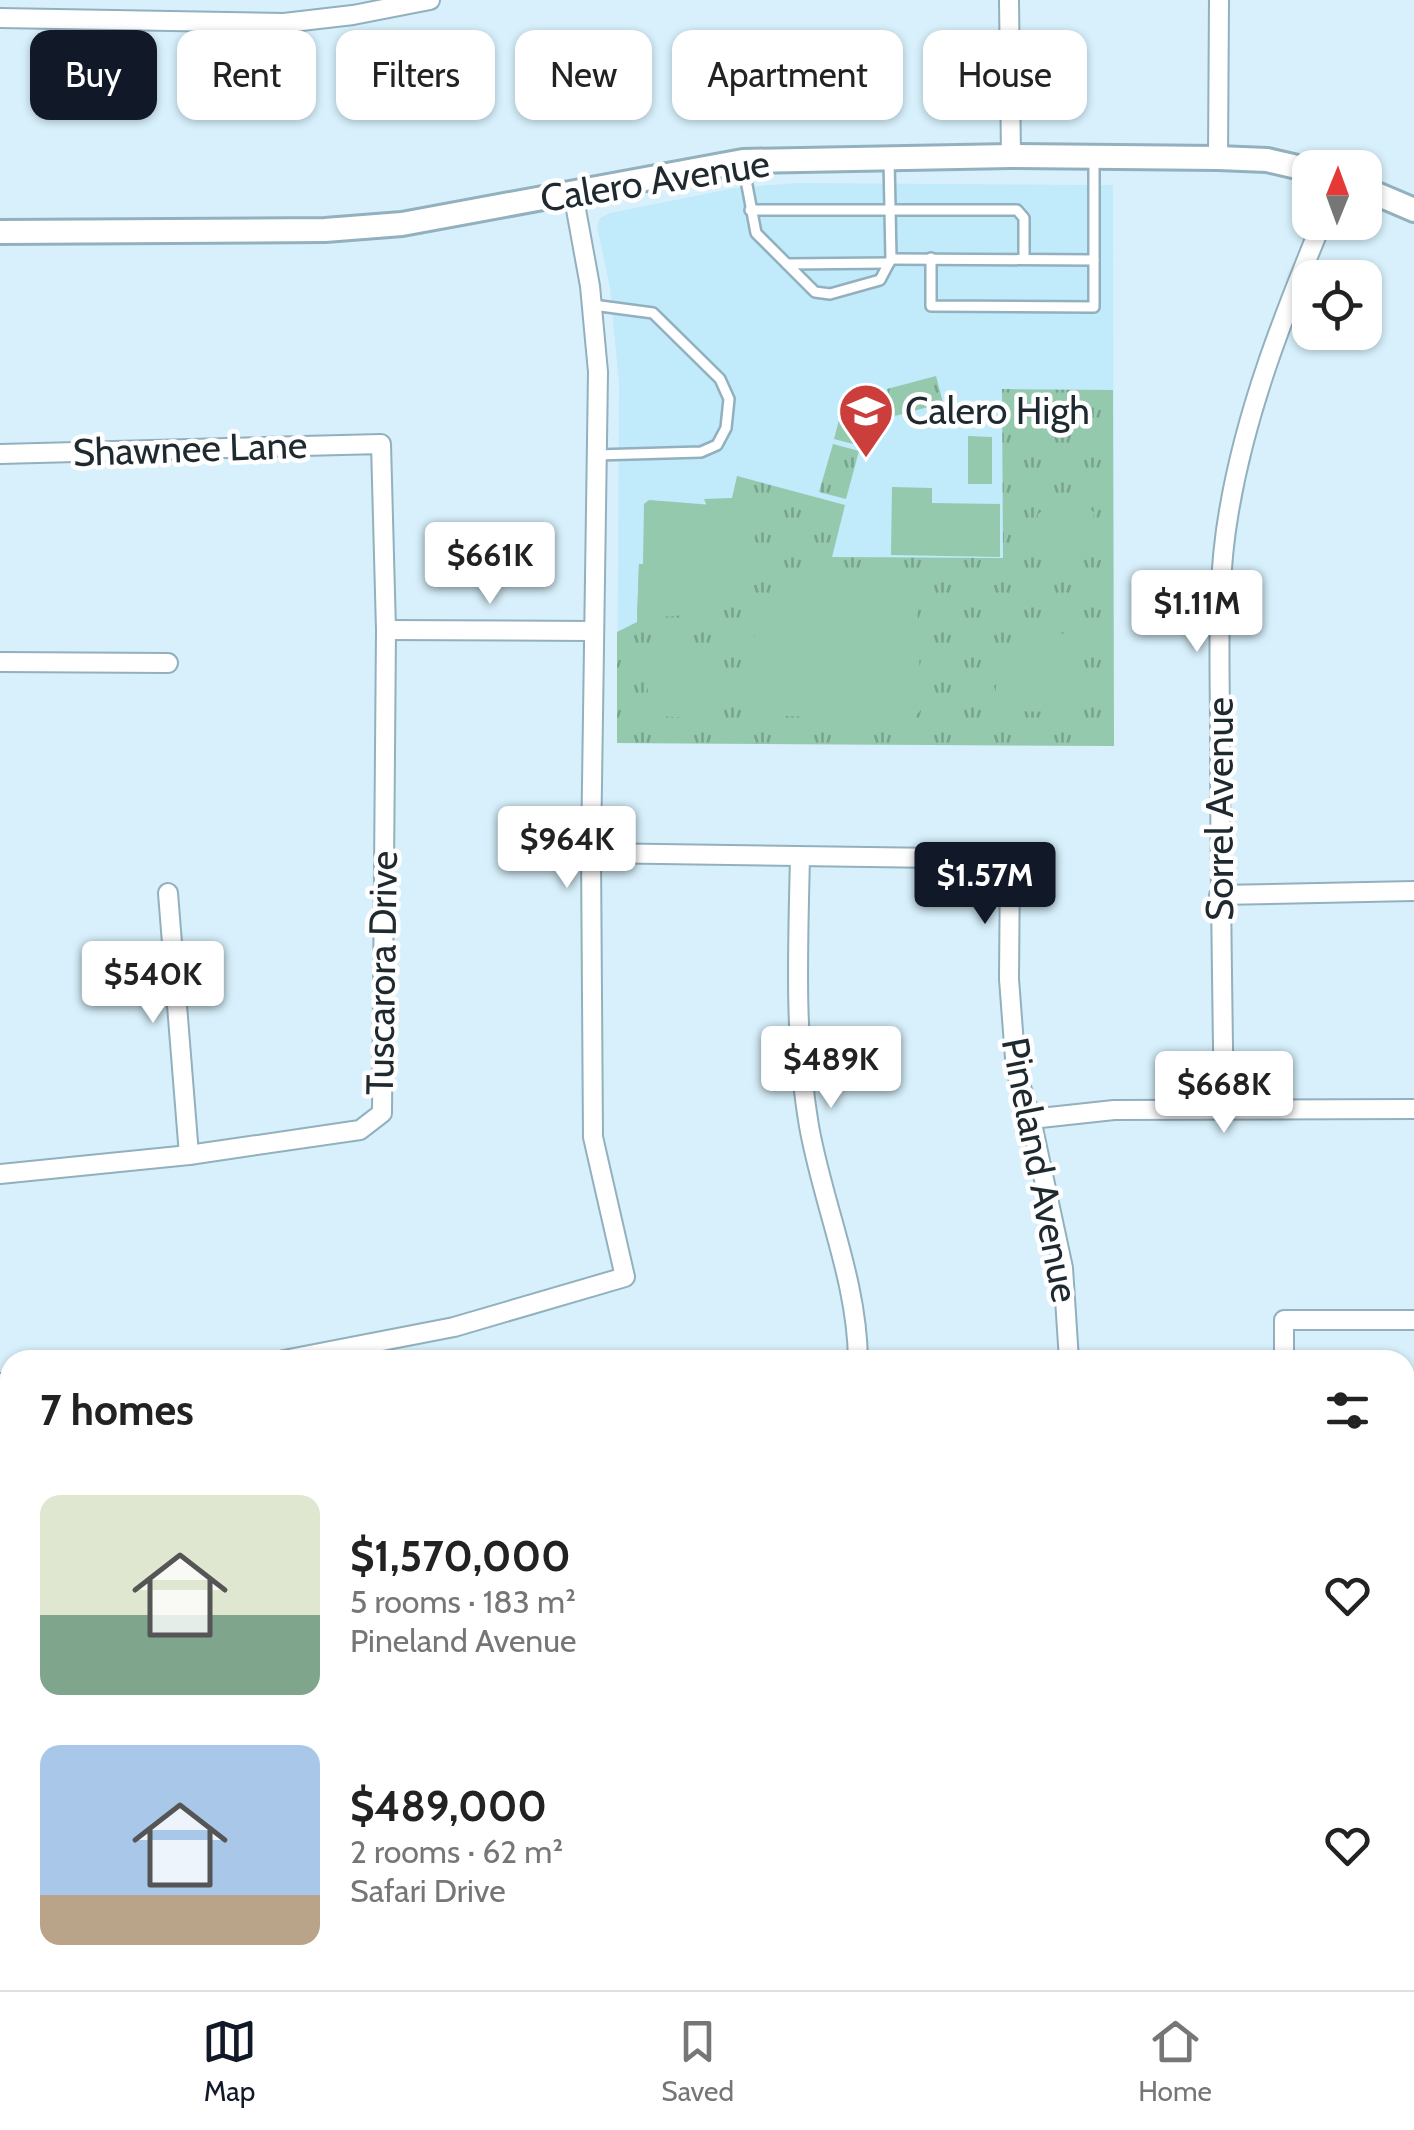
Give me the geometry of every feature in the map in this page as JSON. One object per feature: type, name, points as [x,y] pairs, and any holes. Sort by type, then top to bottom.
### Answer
[{"type":"street","points":[[0,18],[284,23],[430,0]]},
{"type":"street","points":[[1009,0],[1011,156]]},
{"type":"street","points":[[1218,158],[1219,0]]},
{"type":"street","name":"Calero Avenue","points":[[0,232],[402,224],[743,161],[1094,156],[1267,160],[1292,166]]},
{"type":"street","points":[[336,1350],[454,1327],[625,1276],[593,1137],[591,853],[598,372],[592,306],[573,192]]},
{"type":"street","points":[[1382,196],[1414,210]]},
{"type":"street","name":"Sorrel Avenue","points":[[1224,1112],[1220,580],[1244,435],[1270,350],[1315,240]]},
{"type":"street","name":"Shawnee Lane","points":[[0,454],[381,444]]},
{"type":"street","name":"Tuscarora Drive","points":[[0,1174],[189,1155],[360,1130],[382,1113],[386,630],[381,444]]},
{"type":"street","points":[[386,630],[594,632]]},
{"type":"street","points":[[0,662],[168,663]]},
{"type":"street","name":"Pineland Avenue","points":[[591,853],[1010,859],[1008,979],[1016,1071],[1032,1120],[1063,1268],[1068,1350]]},
{"type":"street","points":[[800,857],[800,1047],[810,1128],[846,1267],[858,1350]]},
{"type":"street","points":[[1220,895],[1414,891]]},
{"type":"street","points":[[168,893],[189,1155]]},
{"type":"street","points":[[1032,1120],[1114,1110],[1414,1109]]},
{"type":"street","points":[[1284,1350],[1284,1320],[1414,1320]]},
{"type":"lane","points":[[931,258],[931,306],[1094,307],[1094,156]]},
{"type":"lane","points":[[743,161],[756,233],[815,292],[830,294],[880,280],[890,261],[889,158]]},
{"type":"lane","points":[[750,210],[1016,210],[1024,218],[1024,258]]},
{"type":"lane","points":[[787,264],[931,258],[1094,260]]},
{"type":"lane","points":[[592,306],[653,314],[720,379],[729,398],[726,428],[717,445],[701,452],[596,455]]},
{"type":"shaded area","name":"Calero High","points":[[797,183],[1113,185],[1114,746],[617,743],[619,383],[610,288],[597,226],[600,218],[610,213],[735,188]]},
{"type":"green space","points":[[936,376],[943,403],[895,416],[887,389]]},
{"type":"green space","points":[[1002,389],[1113,390],[1114,746],[617,743],[617,632],[637,622],[639,564],[674,569],[711,515],[704,499],[732,498],[737,476],[845,505],[832,557],[1003,558]]},
{"type":"green space","points":[[882,390],[889,417],[861,446],[834,439],[844,401]]},
{"type":"green space","points":[[968,436],[992,437],[992,484],[968,484]]},
{"type":"green space","points":[[833,444],[859,451],[846,499],[819,492]]},
{"type":"green space","points":[[892,487],[932,488],[932,503],[1000,504],[1000,557],[891,555]]},
{"type":"green space","points":[[649,500],[757,511],[749,567],[729,599],[693,614],[637,617],[644,504]]},
{"type":"green space","points":[[1051,504],[1090,508],[1094,513],[1086,551],[1076,560],[1051,557],[1036,536],[1038,514]]},
{"type":"green space","points":[[916,569],[921,710],[911,721],[761,715],[752,676],[752,647],[759,626],[784,595],[806,580],[829,572]]},
{"type":"green space","points":[[1073,633],[1073,706],[1068,712],[994,711],[999,673],[1011,650],[1035,637]]},
{"type":"green space","points":[[648,647],[686,650],[708,660],[719,681],[723,719],[653,716],[648,711]]},
{"type":"place","name":"Calero High","points":[[866,460]]}]
